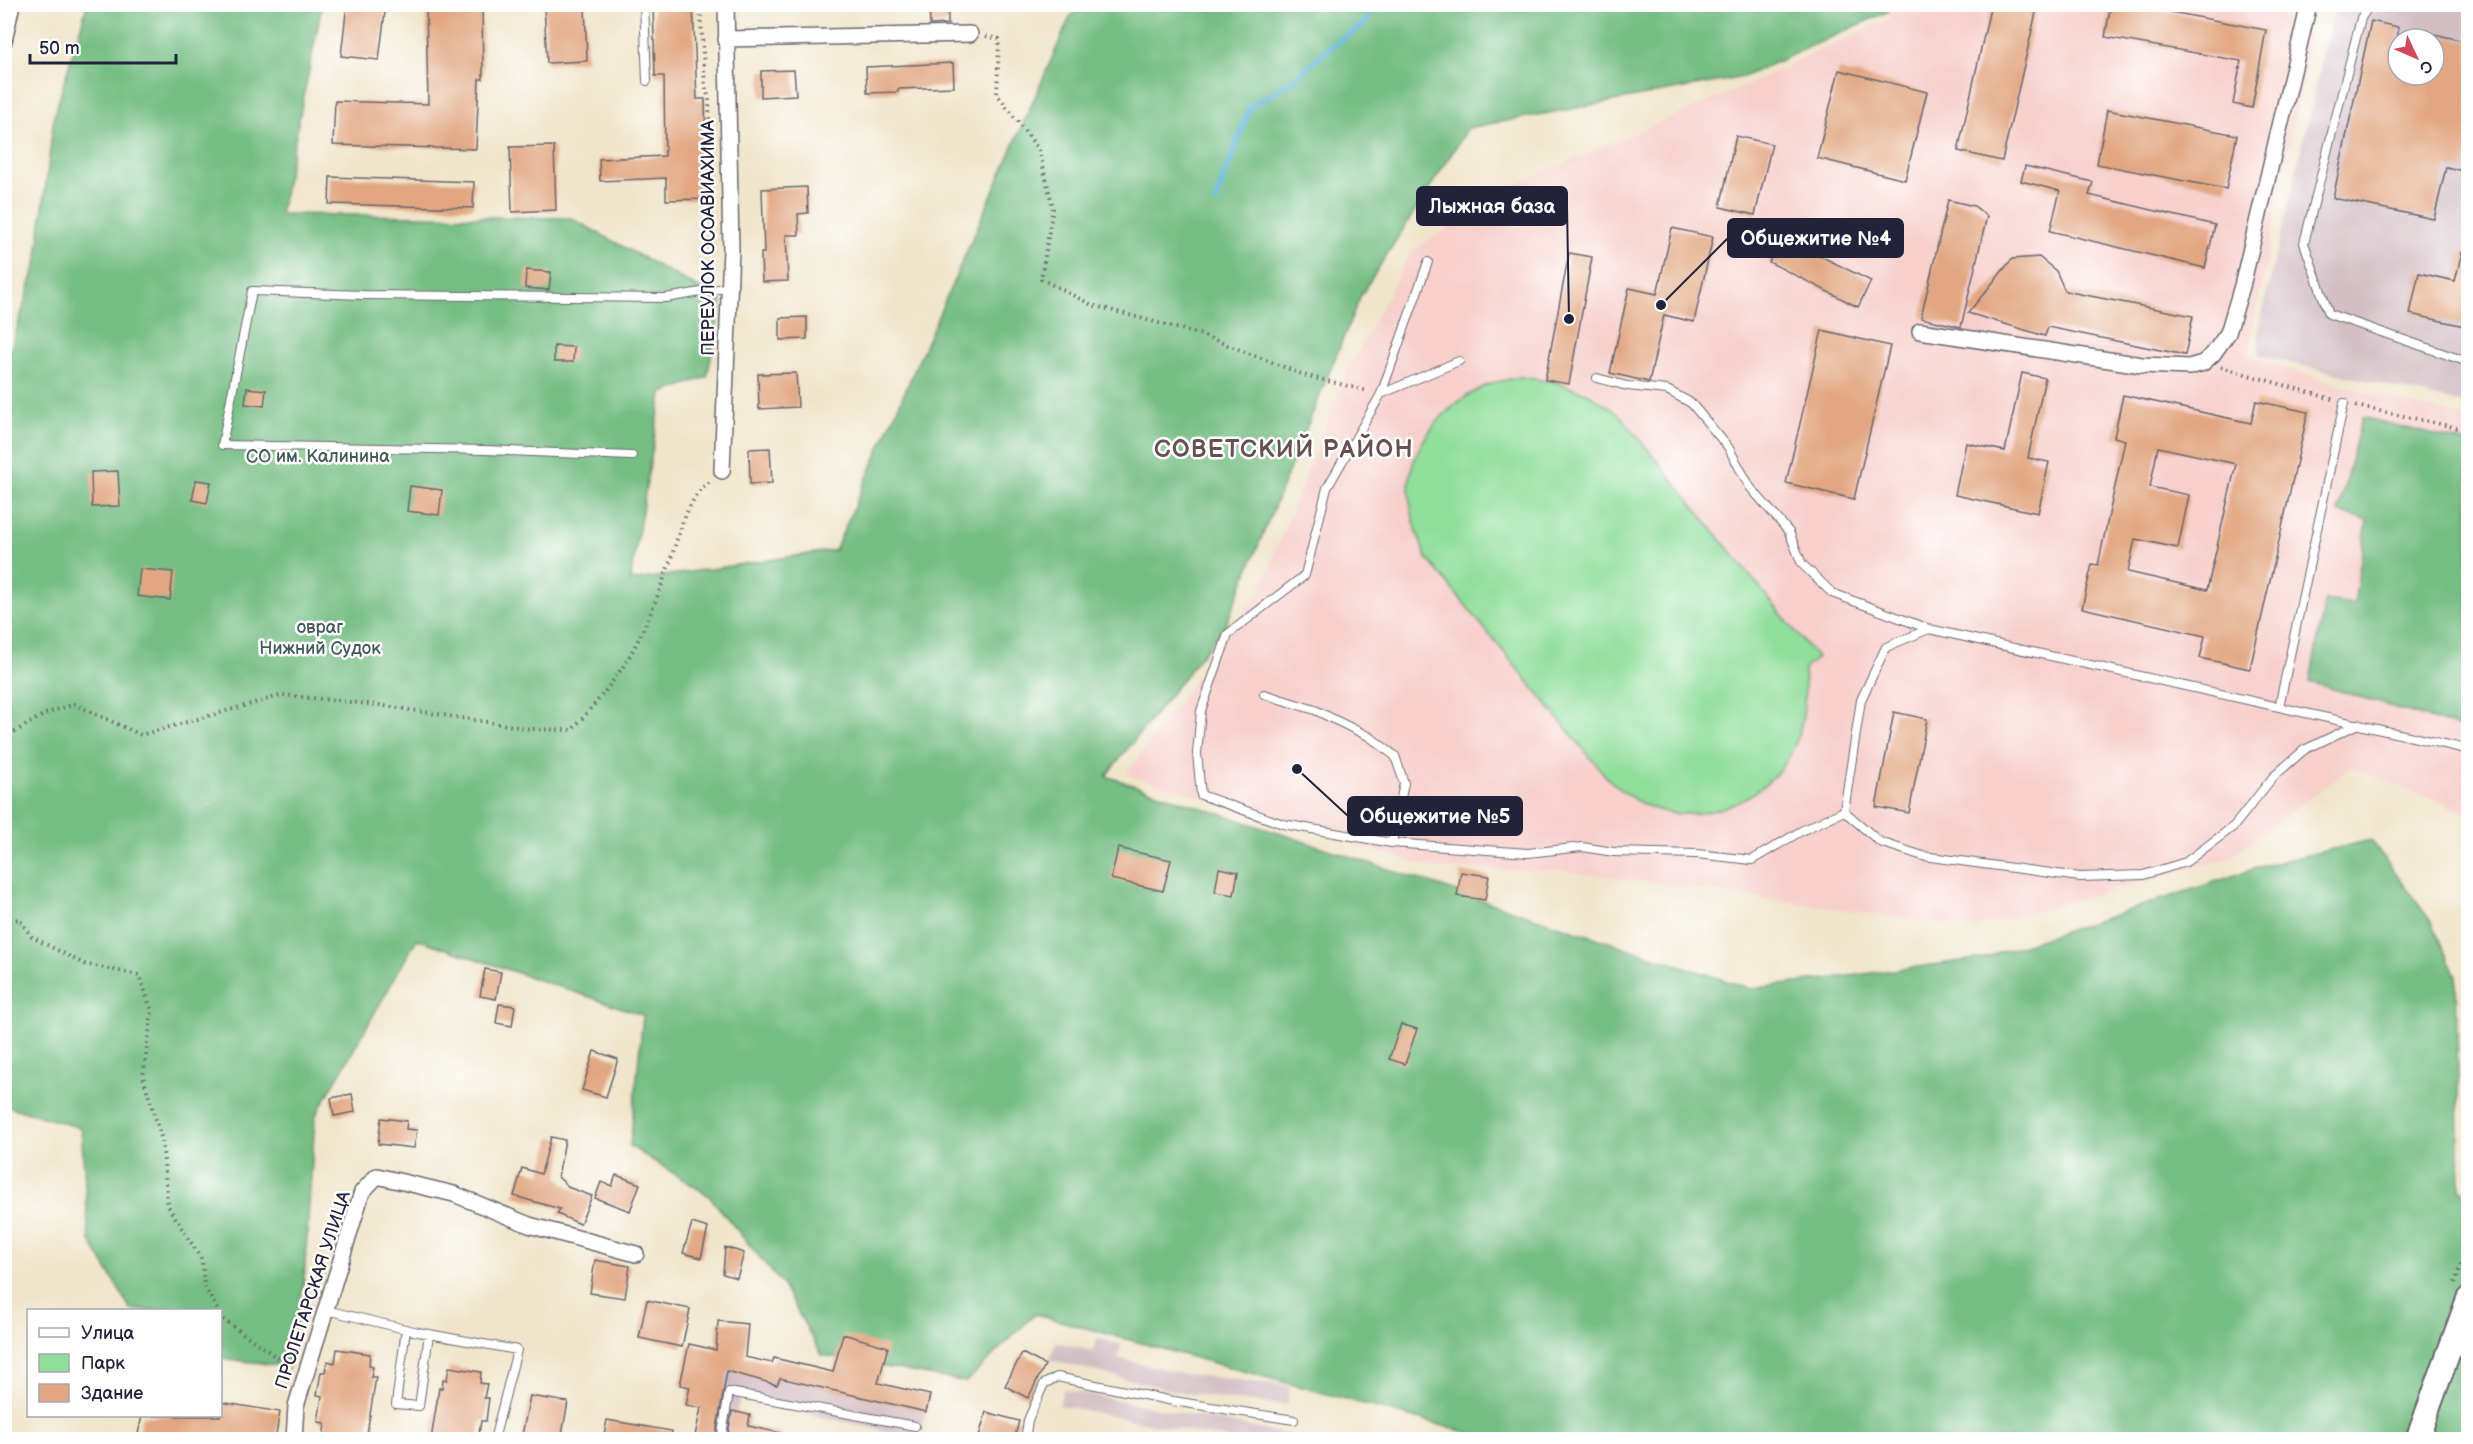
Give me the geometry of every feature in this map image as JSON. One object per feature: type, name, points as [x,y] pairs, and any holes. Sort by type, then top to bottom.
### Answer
[{"type":"main road","points":[[2417,1440],[2469,1299]]},
{"type":"street","points":[[4,41],[12,4]]},
{"type":"street","name":"ПЕРЕУЛОК ОСОАВИАХИМА","points":[[722,471],[731,249],[726,4]]},
{"type":"street","points":[[1920,331],[2142,365],[2189,367],[2203,363],[2213,354],[2228,333],[2242,286],[2308,4]]},
{"type":"street","points":[[726,39],[970,34]]},
{"type":"street","name":"ПРОЛЕТАРСКАЯ УЛИЦА","points":[[294,1440],[296,1406],[362,1192],[377,1176],[454,1194],[529,1226],[636,1254]]},
{"type":"lane","points":[[644,4],[648,81]]},
{"type":"lane","points":[[2370,4],[2361,18],[2304,243],[2329,314],[2469,362]]},
{"type":"lane","points":[[1428,262],[1381,394],[1327,488],[1305,575],[1228,634],[1201,711],[1197,753],[1201,795],[1283,824],[1392,843],[1528,853],[1582,847],[1614,852],[1697,854],[1752,860],[1803,830],[1844,811]]},
{"type":"lane","points":[[632,456],[485,450],[222,445],[252,291],[363,296],[666,298],[730,287]]},
{"type":"lane","points":[[1381,394],[1460,362]]},
{"type":"lane","points":[[1597,378],[1627,386],[1667,390],[1691,403],[1728,447],[1750,487],[1788,532],[1802,564],[1832,593],[1929,630],[2279,706],[2462,748],[2469,752]]},
{"type":"lane","points":[[2279,706],[2344,403]]},
{"type":"lane","points":[[1844,811],[1861,700],[1886,647],[1929,630]]},
{"type":"lane","points":[[1264,694],[1315,710],[1370,737],[1395,756],[1404,783],[1392,843]]},
{"type":"lane","points":[[1844,811],[1880,842],[1923,856],[2080,877],[2143,875],[2186,862],[2234,826],[2274,777],[2304,750],[2358,724]]},
{"type":"lane","points":[[326,1310],[429,1334],[517,1350],[494,1440]]},
{"type":"lane","points":[[406,1329],[396,1404],[419,1406],[429,1334]]},
{"type":"lane","points":[[1025,1440],[1028,1420],[1044,1384],[1057,1377],[1173,1401],[1294,1420]]},
{"type":"lane","points":[[721,1440],[729,1392],[915,1426]]},
{"type":"path","points":[[700,4],[705,85],[708,99],[712,223]]},
{"type":"path","points":[[970,34],[999,39],[997,94],[1039,150],[1053,207],[1041,279],[1092,305],[1199,334],[1307,376],[1381,394]]},
{"type":"path","points":[[4,738],[45,714],[74,704],[141,735],[283,695],[379,705],[531,729],[572,730],[602,695],[639,640],[668,569],[680,527],[702,487],[722,471]]},
{"type":"path","points":[[4,921],[19,919],[32,937],[84,964],[139,975],[152,1011],[143,1077],[162,1140],[168,1206],[202,1260],[204,1286],[217,1309]]},
{"type":"path","points":[[222,1317],[305,1377]]},
{"type":"shaded area","points":[[1895,5],[2225,5],[2282,16],[2311,38],[2248,356],[2363,392],[2468,418],[2468,814],[2351,767],[2230,858],[1974,928],[1558,870],[1436,869],[1126,774],[1260,590],[1348,370],[1411,251],[1525,180],[1736,90],[1889,18]]},
{"type":"shaded area","points":[[2335,5],[2468,5],[2468,405],[2259,355],[2258,331]]},
{"type":"shaded area","points":[[1097,1338],[1121,1345],[1118,1358],[1177,1373],[1290,1386],[1287,1405],[1175,1391],[1049,1360],[1056,1342],[1093,1351]]},
{"type":"shaded area","points":[[708,1348],[772,1363],[774,1358],[930,1395],[919,1439],[740,1398],[730,1439],[694,1440],[701,1409],[686,1405],[689,1388],[680,1385],[686,1359],[703,1364]]},
{"type":"shaded area","points":[[1063,1389],[1309,1439],[1228,1439],[1059,1405]]},
{"type":"green space","name":"овраг Нижний Судок","points":[[87,5],[322,5],[280,214],[571,218],[722,301],[707,377],[662,393],[630,581],[835,550],[1071,15],[1091,5],[1890,5],[1889,11],[1743,77],[1468,128],[1361,295],[1226,624],[1106,776],[1751,989],[1984,958],[2269,864],[2371,840],[2432,923],[2456,977],[2460,1191],[2468,1193],[2468,1439],[1491,1439],[1035,1314],[966,1382],[822,1355],[782,1284],[708,1195],[630,1146],[643,1015],[417,939],[315,1117],[304,1280],[289,1367],[222,1358],[222,1309],[130,1309],[89,1239],[81,1128],[5,1106],[4,371],[36,265],[54,117]]},
{"type":"green space","points":[[1520,377],[1554,382],[1589,394],[1619,414],[1817,658],[1804,669],[1804,712],[1791,753],[1781,769],[1767,783],[1734,804],[1696,814],[1677,814],[1658,810],[1637,801],[1619,788],[1608,779],[1426,557],[1411,508],[1409,487],[1414,462],[1420,447],[1438,421],[1461,400],[1488,385]]},
{"type":"green space","points":[[2362,417],[2468,443],[2468,730],[2310,682],[2325,600],[2354,604],[2367,520],[2338,512]]},
{"type":"building","points":[[347,4],[386,4],[379,60],[341,56]]},
{"type":"building","points":[[426,4],[482,4],[483,79],[479,79],[476,149],[333,145],[335,101],[428,104]]},
{"type":"building","points":[[544,4],[585,4],[587,61],[547,63]]},
{"type":"building","points":[[653,4],[693,4],[697,99],[705,99],[707,199],[666,200],[666,178],[600,181],[599,159],[665,156],[664,76],[655,76]]},
{"type":"building","points":[[929,4],[948,4],[948,24],[930,25]]},
{"type":"building","points":[[1991,4],[2038,4],[2002,161],[1958,151]]},
{"type":"building","points":[[2111,4],[2129,4],[2266,30],[2252,108],[2233,104],[2241,61],[2105,37]]},
{"type":"building","points":[[2371,21],[2398,27],[2386,27],[2386,87],[2446,87],[2446,37],[2469,42],[2469,144],[2463,171],[2446,167],[2434,219],[2333,198]]},
{"type":"building","points":[[953,63],[954,87],[898,89],[898,92],[867,93],[866,67]]},
{"type":"building","points":[[794,70],[796,95],[761,97],[761,71]]},
{"type":"building","points":[[1839,70],[1927,92],[1905,180],[1817,158]]},
{"type":"building","points":[[2107,110],[2237,135],[2226,189],[2097,164]]},
{"type":"building","points":[[1736,136],[1772,144],[1755,215],[1720,207]]},
{"type":"building","points":[[554,146],[556,210],[512,212],[510,147]]},
{"type":"building","points":[[2025,166],[2093,182],[2089,195],[2215,225],[2205,268],[2050,231],[2060,191],[2021,181]]},
{"type":"building","points":[[330,177],[474,182],[473,208],[329,204]]},
{"type":"building","points":[[807,187],[808,213],[798,214],[799,235],[786,235],[788,281],[762,282],[761,253],[764,253],[762,189]]},
{"type":"building","points":[[1948,200],[1974,206],[1987,216],[1961,327],[1921,318]]},
{"type":"building","points":[[1672,228],[1713,237],[1694,322],[1664,315],[1649,382],[1610,373],[1629,288],[1657,294]]},
{"type":"building","points":[[1782,237],[1871,281],[1858,307],[1769,262]]},
{"type":"building","points":[[2462,252],[2469,252],[2469,327],[2410,314],[2419,273],[2455,281]]},
{"type":"building","points":[[1569,253],[1592,257],[1569,384],[1545,380]]},
{"type":"building","points":[[2039,257],[2056,271],[2065,291],[2193,316],[2185,355],[2048,327],[2045,336],[1968,313],[2012,259]]},
{"type":"building","points":[[526,270],[551,272],[549,290],[525,288]]},
{"type":"building","points":[[807,317],[807,339],[780,340],[780,318]]},
{"type":"building","points":[[1822,330],[1890,346],[1854,499],[1786,483]]},
{"type":"building","points":[[554,346],[574,347],[573,362],[554,362]]},
{"type":"building","points":[[796,373],[798,407],[759,409],[758,374]]},
{"type":"building","points":[[2022,373],[2045,378],[2028,458],[2049,462],[2038,513],[1955,495],[1966,443],[2005,451]]},
{"type":"building","points":[[247,388],[266,390],[264,406],[245,404]]},
{"type":"building","points":[[2123,395],[2251,423],[2256,401],[2308,412],[2250,669],[2200,658],[2205,636],[2082,608],[2092,564],[2098,565],[2125,440],[2114,437]],"holes":[[[2158,447],[2236,464],[2207,590],[2128,572],[2135,539],[2178,548],[2189,495],[2150,487]]]},
{"type":"building","points":[[770,448],[772,483],[750,484],[749,449]]},
{"type":"building","points":[[118,471],[120,506],[92,507],[91,472]]},
{"type":"building","points":[[196,480],[211,482],[207,503],[192,500]]},
{"type":"building","points":[[410,486],[442,490],[439,515],[407,511]]},
{"type":"building","points":[[140,569],[173,572],[170,600],[137,596]]},
{"type":"building","points":[[1894,712],[1927,719],[1909,813],[1876,807]]},
{"type":"building","points":[[1118,848],[1171,860],[1163,891],[1111,879]]},
{"type":"building","points":[[1219,868],[1238,872],[1234,895],[1215,892]]},
{"type":"building","points":[[1461,872],[1489,876],[1485,900],[1457,896]]},
{"type":"building","points":[[485,969],[501,972],[496,999],[480,996]]},
{"type":"building","points":[[499,1004],[515,1006],[512,1026],[496,1023]]},
{"type":"building","points":[[1401,1024],[1417,1029],[1405,1064],[1389,1059]]},
{"type":"building","points":[[594,1051],[618,1059],[606,1097],[582,1090]]},
{"type":"building","points":[[352,1094],[355,1112],[334,1116],[331,1098]]},
{"type":"building","points":[[381,1118],[407,1121],[406,1129],[417,1130],[414,1148],[378,1144]]},
{"type":"building","points":[[551,1137],[565,1140],[558,1177],[570,1188],[592,1196],[580,1224],[557,1214],[560,1209],[514,1196],[522,1168],[541,1174]]},
{"type":"building","points":[[616,1175],[640,1184],[630,1211],[595,1198],[601,1182],[612,1186]]},
{"type":"building","points":[[692,1223],[708,1228],[701,1258],[683,1253]]},
{"type":"building","points":[[725,1247],[744,1253],[737,1278],[723,1274]]},
{"type":"building","points":[[595,1260],[630,1266],[625,1298],[590,1293]]},
{"type":"building","points":[[647,1300],[690,1309],[682,1347],[639,1338]]},
{"type":"building","points":[[718,1321],[748,1324],[745,1357],[772,1363],[774,1358],[833,1372],[843,1334],[888,1347],[878,1383],[930,1395],[926,1412],[780,1378],[777,1385],[727,1371],[715,1440],[694,1440],[701,1408],[686,1405],[690,1387],[680,1385],[689,1344],[716,1350]]},
{"type":"building","points":[[337,1349],[370,1354],[369,1366],[373,1367],[371,1377],[376,1377],[366,1440],[323,1440],[325,1423],[318,1422],[322,1396],[317,1395],[321,1372],[325,1372],[327,1361],[335,1363]]},
{"type":"building","points":[[1022,1353],[1045,1365],[1028,1398],[1005,1386]]},
{"type":"building","points":[[449,1367],[481,1372],[480,1383],[487,1384],[484,1398],[489,1398],[486,1421],[481,1421],[478,1440],[431,1440],[439,1388],[442,1388],[443,1379],[447,1380]]},
{"type":"building","points":[[530,1396],[568,1402],[561,1440],[521,1440]]},
{"type":"building","points":[[222,1402],[280,1412],[275,1440],[171,1440],[138,1434],[142,1417],[222,1417]]},
{"type":"building","points":[[732,1411],[750,1415],[748,1426],[781,1433],[780,1440],[727,1440]]},
{"type":"building","points":[[986,1412],[1019,1421],[1014,1440],[978,1440]]},
{"type":"building","points":[[607,1420],[672,1431],[671,1440],[603,1440]]},
{"type":"waterway","points":[[1215,202],[1250,107],[1293,80],[1329,48],[1365,23],[1373,4]]},
{"type":"place","name":"Общежитие №4","points":[[1661,305]]},
{"type":"place","name":"Лыжная база","points":[[1569,319]]},
{"type":"place","name":"Общежитие №5","points":[[1297,769]]},
{"type":"district","name":"СОВЕТСКИЙ РАЙОН","points":[[1284,449]]},
{"type":"park label","name":"СО им. Калинина","points":[[318,456]]}]
